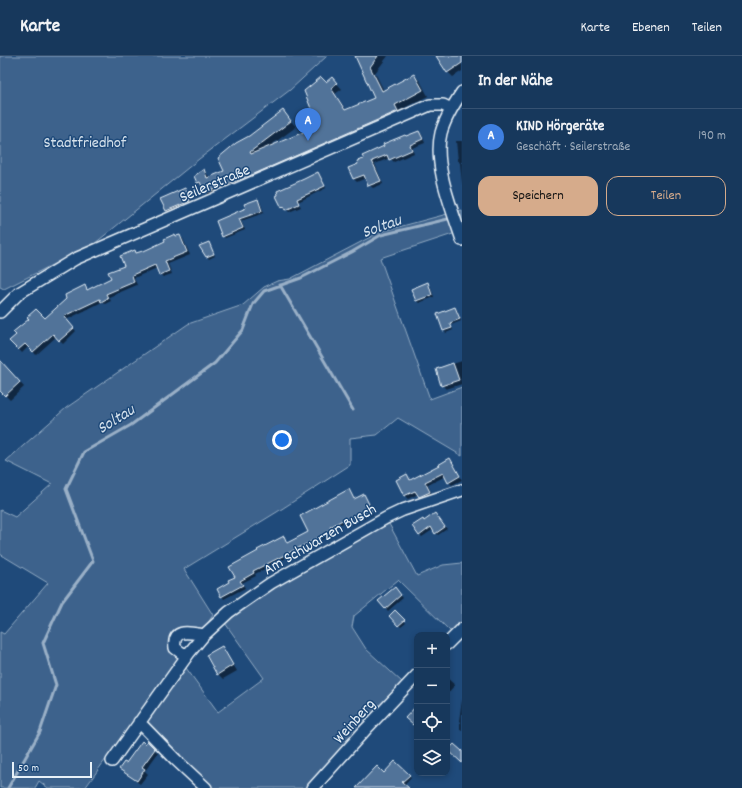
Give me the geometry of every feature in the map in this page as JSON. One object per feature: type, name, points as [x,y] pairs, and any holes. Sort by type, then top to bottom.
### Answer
[{"type":"street","points":[[462,92],[451,109],[441,133],[438,156],[442,178],[462,239]]},
{"type":"street","name":"Seilerstraße","points":[[0,312],[19,293],[75,258],[430,105],[443,105],[451,109]]},
{"type":"street","name":"Am Schwarzen Busch","points":[[112,761],[188,653],[204,635],[229,612],[271,583],[369,527],[403,510],[462,490]]},
{"type":"street","points":[[450,641],[462,629]]},
{"type":"street","points":[[188,653],[183,654],[175,648],[174,642],[178,635],[186,632],[204,635]]},
{"type":"street","name":"Weinberg","points":[[314,788],[366,729],[414,678]]},
{"type":"street","points":[[139,722],[206,788]]},
{"type":"green space","name":"Stadtfriedhof","points":[[0,56],[327,56],[290,90],[199,159],[94,244],[4,289],[0,287]]},
{"type":"green space","points":[[462,210],[462,231],[380,258],[430,399],[462,387],[462,456],[398,418],[377,435],[350,438],[350,465],[184,569],[213,615],[204,629],[187,629],[173,650],[218,712],[264,678],[225,623],[275,586],[388,522],[417,576],[443,565],[462,563],[462,621],[451,632],[398,580],[354,616],[352,627],[366,649],[402,682],[309,788],[204,788],[173,761],[134,720],[85,788],[48,788],[39,781],[35,788],[0,788],[0,632],[4,634],[48,583],[0,554],[0,510],[15,517],[52,484],[6,461],[66,408],[188,324],[243,305],[264,287],[277,281],[290,279],[380,232]]},
{"type":"building","points":[[355,56],[378,56],[370,67],[382,91],[414,74],[423,90],[395,105],[398,111],[254,174],[205,193],[200,182],[197,183],[194,176],[204,169],[207,178],[224,171],[218,158],[236,143],[249,136],[283,110],[291,121],[250,152],[251,154],[318,126],[304,91],[321,77],[326,82],[332,77],[337,83],[331,88],[345,110],[374,98]]},
{"type":"building","points":[[436,56],[462,56],[462,63],[447,73]]},
{"type":"building","points":[[419,131],[423,139],[410,145],[412,150],[389,160],[387,155],[372,161],[381,181],[368,186],[364,175],[353,179],[348,168],[358,164],[357,161],[364,159],[362,156],[384,146],[383,144]]},
{"type":"building","points":[[318,172],[325,186],[297,199],[299,204],[286,210],[284,206],[282,208],[276,196],[278,195],[277,191]]},
{"type":"building","points":[[185,188],[190,201],[166,211],[160,199]]},
{"type":"building","points":[[258,199],[262,211],[239,219],[243,228],[222,237],[216,221],[246,208],[244,204]]},
{"type":"building","points":[[175,234],[176,236],[180,235],[187,252],[165,261],[169,271],[159,275],[155,265],[132,275],[134,282],[106,294],[108,298],[101,302],[100,299],[64,316],[74,328],[59,341],[53,334],[33,352],[25,344],[18,350],[9,341],[16,335],[13,332],[29,319],[27,317],[36,309],[45,318],[66,299],[65,295],[85,285],[87,290],[111,278],[108,272],[124,266],[120,256],[135,250],[136,253],[146,250],[165,241],[164,239]]},
{"type":"building","points":[[209,242],[214,254],[206,257],[199,246]]},
{"type":"building","points":[[428,282],[432,295],[416,301],[411,289]]},
{"type":"building","points":[[455,307],[460,319],[450,323],[452,328],[443,331],[437,314]]},
{"type":"building","points":[[0,360],[20,382],[5,396],[0,391]]},
{"type":"building","points":[[453,363],[459,380],[441,386],[436,369]]},
{"type":"building","points":[[450,458],[460,476],[448,483],[443,473],[425,482],[430,492],[419,497],[415,491],[404,496],[396,480],[407,474],[410,480]]},
{"type":"building","points":[[349,489],[354,499],[364,494],[372,511],[349,524],[346,518],[330,527],[332,531],[253,571],[254,573],[240,581],[243,585],[221,597],[217,589],[229,582],[228,580],[235,577],[229,567],[284,536],[287,543],[308,532],[300,516]]},
{"type":"building","points":[[435,513],[445,527],[435,534],[431,527],[419,536],[412,526],[423,519],[424,521]]},
{"type":"building","points":[[395,587],[401,595],[385,609],[378,601]]},
{"type":"building","points":[[395,610],[405,620],[398,626],[389,616]]},
{"type":"building","points":[[222,646],[233,665],[217,675],[206,655]]},
{"type":"building","points":[[414,708],[414,724],[413,725],[405,718]]},
{"type":"building","points":[[142,741],[145,744],[147,741],[155,749],[142,767],[145,769],[137,781],[119,769],[124,762],[126,763]]},
{"type":"building","points":[[454,744],[462,751],[462,763],[450,752],[450,748]]},
{"type":"building","points":[[395,761],[410,775],[402,782],[409,788],[356,788],[377,766],[384,773]]},
{"type":"waterway","name":"Soltau","points":[[8,788],[40,732],[56,685],[43,643],[62,602],[93,561],[66,489],[84,452],[131,425],[215,363],[243,330],[253,304],[264,291],[301,278],[352,252],[381,235],[452,218]]},
{"type":"waterway","points":[[280,285],[353,410]]},
{"type":"place","name":"KIND Hörgeräte","points":[[308,141]]}]
